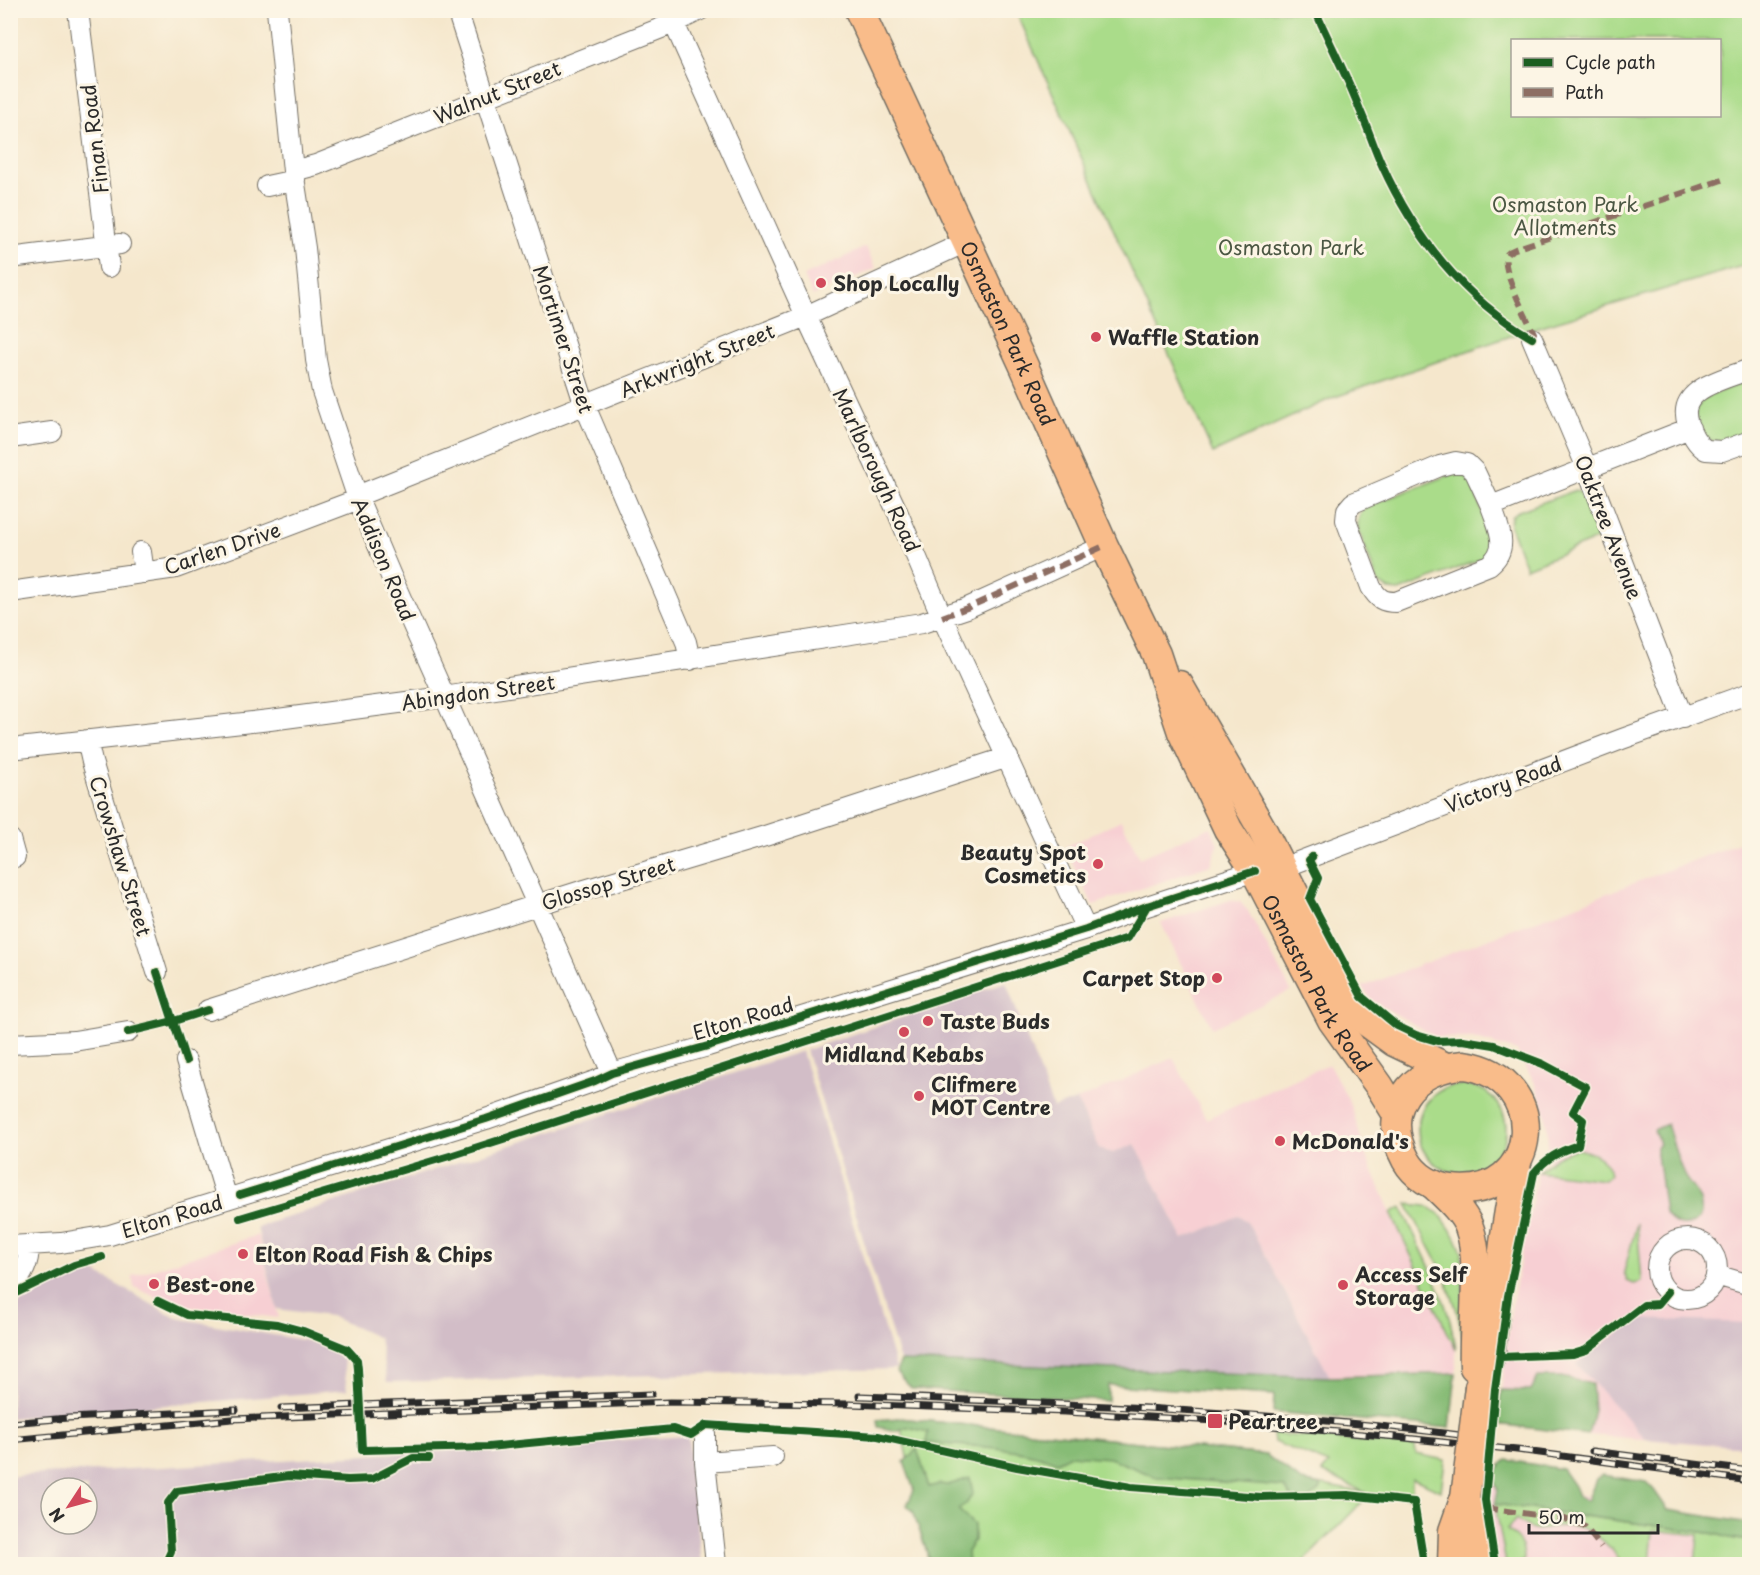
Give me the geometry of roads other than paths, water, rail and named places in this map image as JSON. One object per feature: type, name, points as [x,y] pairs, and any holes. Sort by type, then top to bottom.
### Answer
[{"type":"highway","name":"Osmaston Park Road","points":[[859,10],[1060,445],[1104,546],[1156,654],[1185,694],[1269,869],[1332,1020],[1396,1113]]},
{"type":"highway","name":"Osmaston Park Road","points":[[1269,869],[1346,996],[1368,1023],[1394,1042],[1446,1067]]},
{"type":"highway","name":"Osmaston Park Road","points":[[1469,1562],[1471,1511],[1465,1497],[1479,1387],[1486,1374],[1490,1357],[1504,1235],[1517,1162],[1525,1142],[1521,1108],[1508,1087],[1492,1073],[1479,1067],[1464,1065],[1446,1067],[1423,1078],[1414,1086],[1400,1104],[1396,1113],[1395,1128],[1404,1155],[1416,1173],[1433,1184],[1457,1208],[1469,1227],[1475,1261],[1474,1372],[1479,1387]]},
{"type":"highway","points":[[1433,1184],[1450,1189],[1483,1186],[1506,1174],[1517,1162]]},
{"type":"street","name":"Finan Road","points":[[78,10],[113,245],[109,267]]},
{"type":"street","name":"Addison Road","points":[[277,10],[294,176],[316,360],[322,391],[358,498],[612,1073]]},
{"type":"street","name":"Mortimer Street","points":[[457,10],[585,406],[686,642],[690,660]]},
{"type":"street","name":"Walnut Street","points":[[267,186],[485,97],[671,17],[700,10]]},
{"type":"street","name":"Marlborough Road","points":[[671,17],[897,511],[942,617],[1086,929]]},
{"type":"street","name":"Arkwright Street","points":[[358,498],[806,316],[966,242]]},
{"type":"street","points":[[10,258],[113,245]]},
{"type":"street","name":"Oaktree Avenue","points":[[1532,338],[1587,468],[1683,718]]},
{"type":"street","points":[[1749,369],[1699,390],[1691,396],[1685,410],[1690,429],[1701,447],[1710,452],[1722,451],[1749,441]]},
{"type":"street","points":[[1491,506],[1690,429]]},
{"type":"street","points":[[10,438],[52,432]]},
{"type":"street","points":[[1456,462],[1467,464],[1475,472],[1491,506],[1503,542],[1496,560],[1489,565],[1396,602],[1385,602],[1377,597],[1371,587],[1346,520],[1347,510],[1353,503],[1440,466],[1456,462]]},
{"type":"street","name":"Carlen Drive","points":[[10,592],[176,568],[358,498]]},
{"type":"street","name":"Abingdon Street","points":[[10,749],[270,720],[444,697],[922,623],[967,608],[1104,546]]},
{"type":"street","points":[[141,552],[144,573]]},
{"type":"street","name":"Victory Road","points":[[1269,869],[1749,693]]},
{"type":"street","name":"Crowshaw Street","points":[[87,740],[157,972]]},
{"type":"street","name":"Glossop Street","points":[[208,1010],[537,905],[765,836],[1008,757]]},
{"type":"street","name":"Elton Road","points":[[20,1246],[93,1239],[227,1199],[486,1119],[612,1073],[708,1046],[1086,929],[1147,906],[1269,869]]},
{"type":"street","points":[[10,1044],[74,1041],[128,1032]]},
{"type":"street","points":[[186,1061],[227,1199]]},
{"type":"street","points":[[10,1287],[19,1279],[29,1259],[20,1246]]},
{"type":"street","points":[[1716,1275],[1749,1285]]},
{"type":"street","points":[[705,1433],[705,1462],[716,1564]]},
{"type":"street","points":[[705,1462],[773,1457]]},
{"type":"railway","points":[[281,1408],[652,1394]]},
{"type":"railway","points":[[859,1396],[1091,1405],[1245,1414],[1476,1437]]},
{"type":"railway","points":[[10,1440],[232,1419],[670,1402],[849,1404],[1066,1412],[1215,1421],[1517,1450],[1750,1481]]},
{"type":"railway","points":[[10,1423],[236,1410]]},
{"type":"railway","points":[[1592,1451],[1750,1471]]},
{"type":"place","name":"Shop Locally","points":[[821,283]]},
{"type":"place","name":"Waffle Station","points":[[1096,337]]},
{"type":"place","name":"Beauty Spot Cosmetics","points":[[1098,864]]},
{"type":"place","name":"Carpet Stop","points":[[1217,978]]},
{"type":"place","name":"Taste Buds","points":[[928,1021]]},
{"type":"place","name":"Midland Kebabs","points":[[904,1032]]},
{"type":"place","name":"Clifmere MOT Centre","points":[[919,1096]]},
{"type":"place","name":"McDonald's","points":[[1280,1141]]},
{"type":"place","name":"Elton Road Fish & Chips","points":[[243,1254]]},
{"type":"place","name":"Best-one","points":[[154,1284]]},
{"type":"place","name":"Access Self Storage","points":[[1343,1285]]},
{"type":"place","name":"Peartree","points":[[1215,1421]]},
{"type":"park label","name":"Osmaston Park Allotments","points":[[1565,216]]},
{"type":"park label","name":"Osmaston Park","points":[[1291,247]]}]
